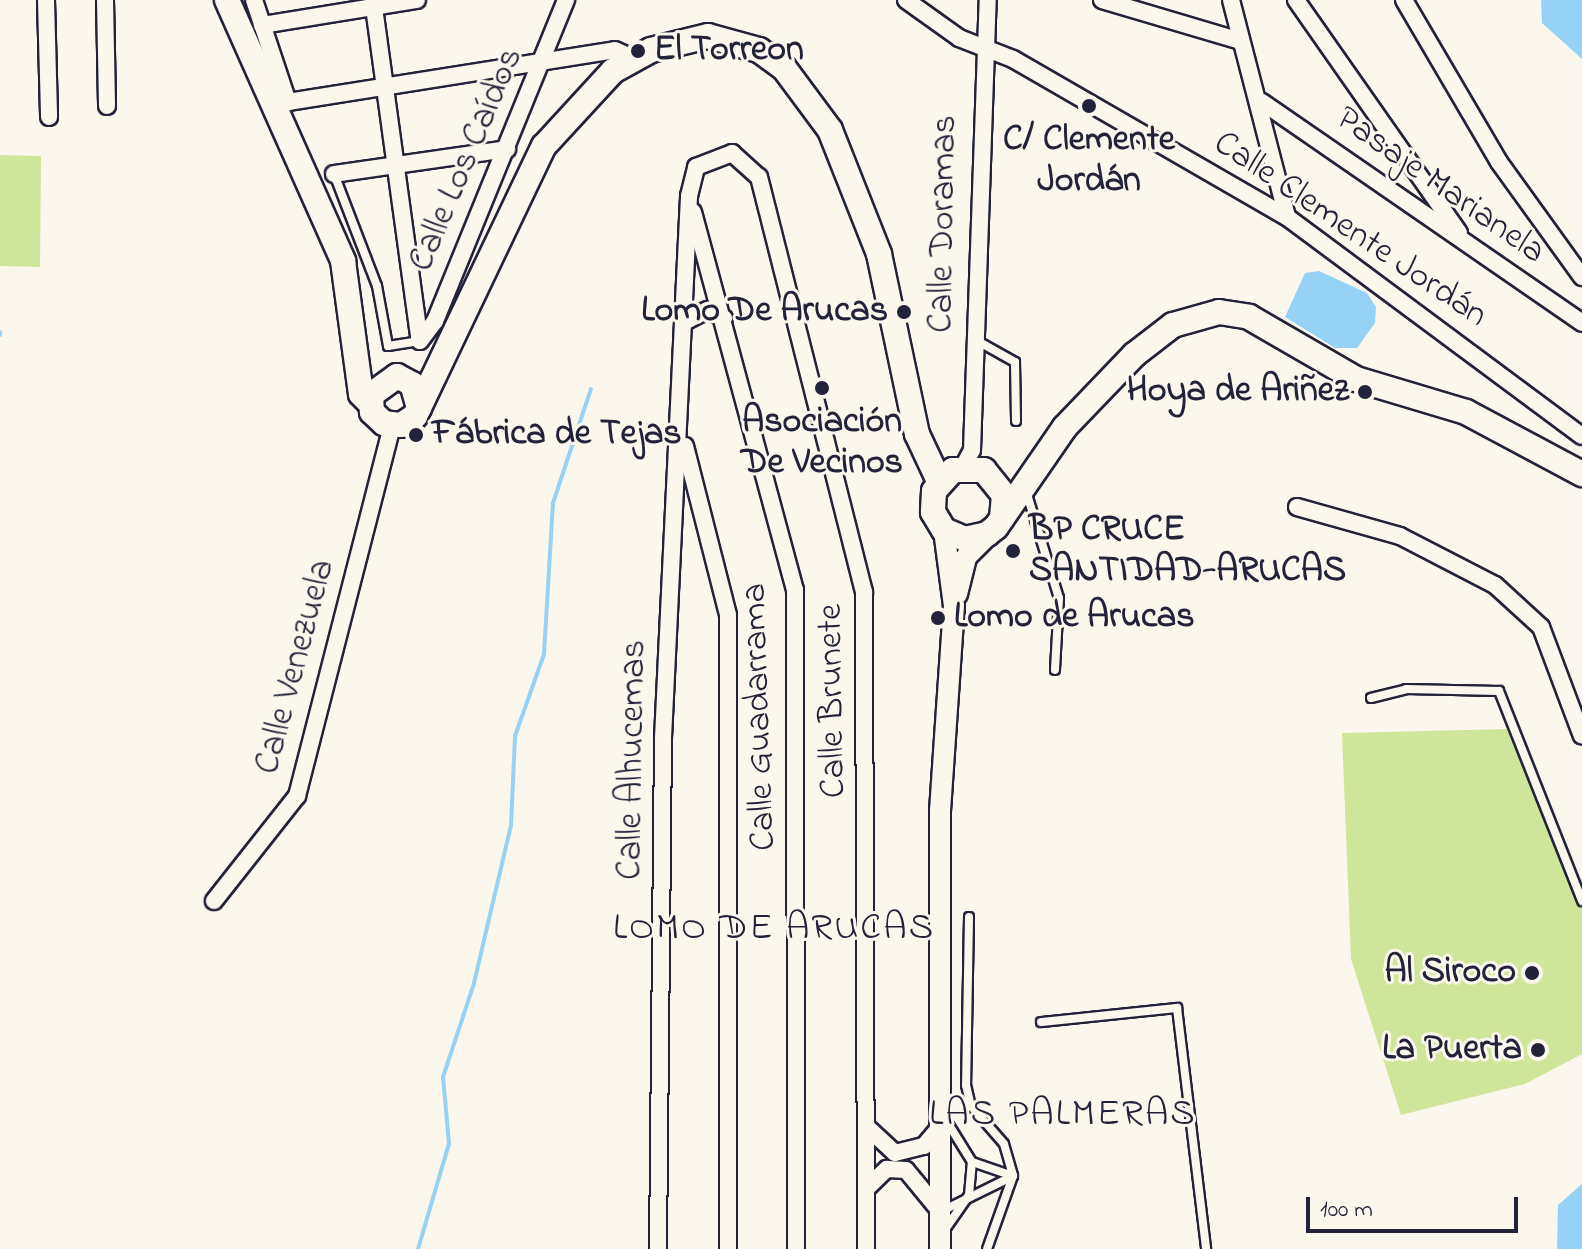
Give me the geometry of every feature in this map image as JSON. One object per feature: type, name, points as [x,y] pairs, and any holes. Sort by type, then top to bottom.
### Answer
[{"type":"main road","points":[[227,0],[343,261],[357,336],[361,394],[370,403],[377,419],[392,426],[409,422],[419,408],[431,346],[544,146],[589,93],[634,59],[690,38],[728,40],[784,68],[815,103],[879,254],[924,452],[967,469],[1015,476],[1041,460]]},
{"type":"main road","points":[[967,469],[933,512],[944,530],[971,539],[999,522],[1041,460],[1134,355],[1173,325],[1219,312],[1249,317],[1356,379],[1466,412],[1582,474]]},
{"type":"main road","points":[[357,336],[366,359],[393,377],[412,384],[419,408]]},
{"type":"main road","points":[[370,403],[375,387],[393,377],[431,346]]},
{"type":"main road","points":[[967,469],[1004,495],[999,522]]},
{"type":"street","points":[[46,0],[49,117]]},
{"type":"street","points":[[105,0],[107,106]]},
{"type":"street","points":[[254,0],[288,102],[543,64],[615,50],[634,59]]},
{"type":"street","points":[[262,25],[374,3],[417,0]]},
{"type":"street","name":"Calle Los Caídos","points":[[431,346],[566,0]]},
{"type":"street","name":"Calle Clemente Jordán","points":[[906,0],[959,38],[986,47],[1287,217],[1582,436]]},
{"type":"street","name":"Calle Doramas","points":[[967,469],[974,338],[980,70],[986,47],[988,0]]},
{"type":"street","points":[[1102,0],[1128,4],[1240,41]]},
{"type":"street","points":[[1231,0],[1240,41],[1262,102],[1287,217]]},
{"type":"street","points":[[1296,0],[1465,241]]},
{"type":"street","points":[[1404,0],[1499,162],[1580,272]]},
{"type":"street","points":[[374,3],[395,166],[431,346]]},
{"type":"street","name":"Pasaje Marianela","points":[[1262,102],[1582,323]]},
{"type":"street","points":[[334,174],[507,149]]},
{"type":"street","name":"Calle Brunete","points":[[709,156],[732,153],[759,177],[864,592],[866,1249]]},
{"type":"street","name":"Calle Alhucemas","points":[[658,1249],[663,738],[682,437],[689,196],[696,167],[709,156]]},
{"type":"street","name":"Calle Guadarrama","points":[[689,196],[795,590],[796,1249]]},
{"type":"street","points":[[684,322],[708,310],[724,318]]},
{"type":"street","name":"Calle Venezuela","points":[[214,901],[297,796],[392,426]]},
{"type":"street","points":[[682,437],[728,615],[728,1249]]},
{"type":"street","points":[[1297,507],[1400,536],[1495,585],[1541,627],[1582,736]]},
{"type":"street","points":[[940,1243],[940,811],[954,606],[966,557],[999,522]]},
{"type":"street","points":[[944,530],[954,606]]},
{"type":"street","points":[[866,1126],[895,1153],[924,1146],[939,1118]]},
{"type":"street","points":[[866,1189],[887,1169],[906,1170],[940,1212]]},
{"type":"lane","points":[[334,174],[377,286],[388,346],[431,346]]},
{"type":"lane","points":[[974,338],[1015,362],[1016,421]]},
{"type":"lane","points":[[1024,486],[1059,598],[1055,670]]},
{"type":"lane","points":[[1371,698],[1406,689],[1499,691],[1582,901]]},
{"type":"lane","points":[[969,917],[966,1085],[971,1106],[1004,1144],[1013,1176],[987,1249]]},
{"type":"lane","points":[[1041,1022],[1177,1008],[1206,1249]]},
{"type":"lane","points":[[939,1118],[972,1162],[1013,1176]]},
{"type":"lane","points":[[940,1243],[969,1195],[972,1162]]},
{"type":"lane","points":[[940,1212],[969,1195],[1013,1176]]},
{"type":"green space","points":[[0,155],[41,156],[40,267],[0,266]]},
{"type":"green space","points":[[1507,729],[1582,903],[1582,1054],[1525,1084],[1401,1115],[1351,959],[1342,733]]},
{"type":"water","points":[[1541,0],[1582,0],[1582,59],[1542,23]]},
{"type":"water","points":[[1319,271],[1367,293],[1376,307],[1375,323],[1357,348],[1335,348],[1285,317],[1305,273]]},
{"type":"water","points":[[1582,1184],[1582,1249],[1557,1249],[1558,1205]]},
{"type":"waterway","points":[[418,1249],[449,1144],[443,1077],[474,983],[511,825],[515,736],[544,654],[553,503],[591,389]]},
{"type":"place","name":"El Torreon","points":[[638,51]]},
{"type":"place","name":"C/ Clemente Jordán","points":[[1089,106]]},
{"type":"place","name":"Lomo De Arucas","points":[[904,312]]},
{"type":"place","name":"Asociación De Vecinos","points":[[822,388]]},
{"type":"place","name":"Hoya de Ariñez","points":[[1365,392]]},
{"type":"place","name":"Fábrica de Tejas","points":[[416,435]]},
{"type":"place","name":"BP CRUCE SANTIDAD-ARUCAS","points":[[1013,551]]},
{"type":"place","name":"Lomo de Arucas","points":[[938,618]]},
{"type":"place","name":"Al Siroco","points":[[1532,973]]},
{"type":"place","name":"La Puerta","points":[[1538,1050]]},
{"type":"district","name":"LOMO DE ARUCAS","points":[[774,930]]},
{"type":"district","name":"LAS PALMERAS","points":[[1063,1116]]}]
